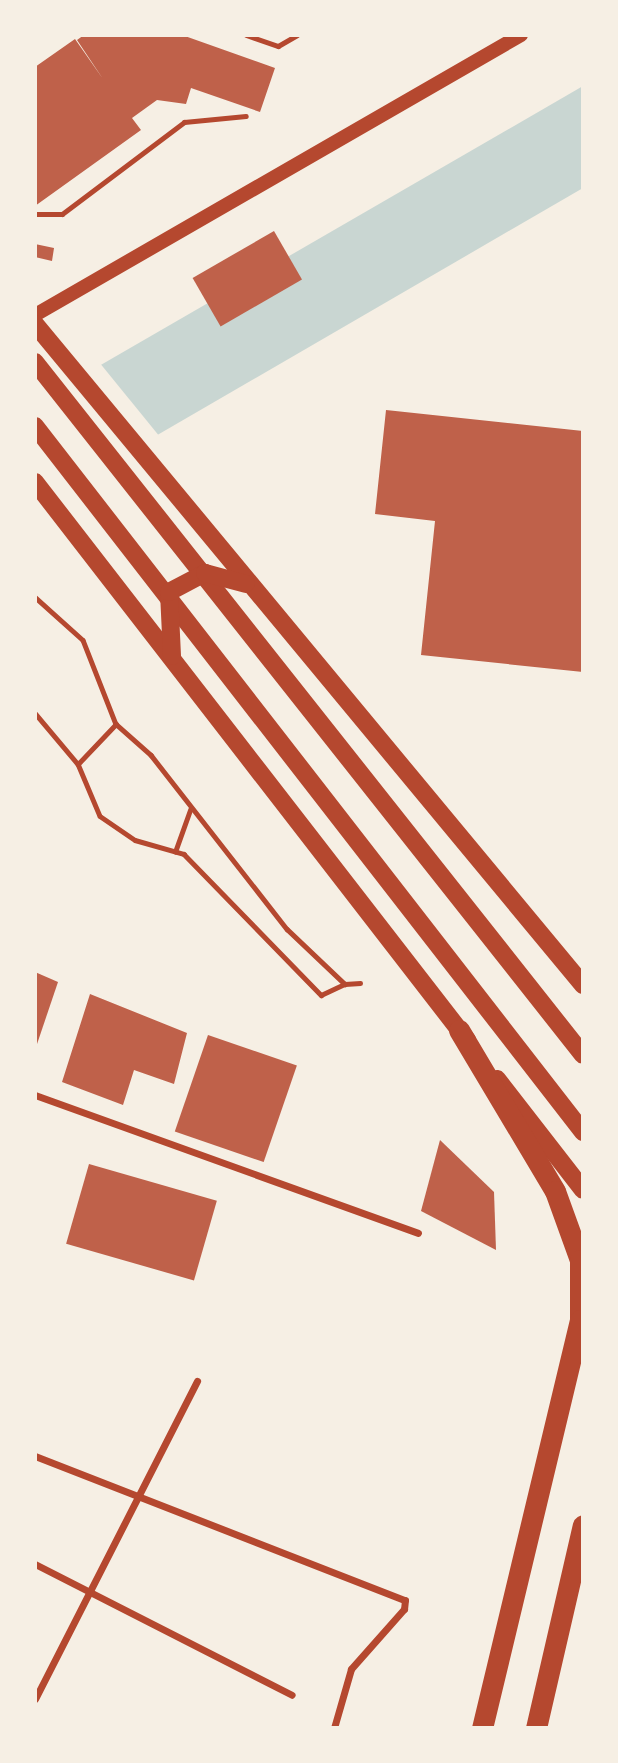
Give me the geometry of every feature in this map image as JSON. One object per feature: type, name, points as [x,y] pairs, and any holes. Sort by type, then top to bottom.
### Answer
[{"type":"highway","points":[[459,1030],[555,1191],[580,1260],[580,1320],[482,1728]]},
{"type":"highway","points":[[536,1728],[583,1525]]},
{"type":"main road","points":[[35,315],[512,37]]},
{"type":"main road","points":[[35,324],[246,584],[583,985]]},
{"type":"main road","points":[[35,362],[583,1055]]},
{"type":"main road","points":[[35,426],[583,1132]]},
{"type":"main road","points":[[35,482],[583,1190]]},
{"type":"main road","points":[[173,659],[169,592],[205,573],[246,584]]},
{"type":"street","points":[[35,1096],[418,1233]]},
{"type":"street","points":[[35,1699],[134,1497],[197,1381]]},
{"type":"street","points":[[35,1456],[134,1497],[400,1598],[404,1609],[351,1669],[334,1728]]},
{"type":"street","points":[[35,1564],[89,1589],[292,1695]]},
{"type":"lane","points":[[246,35],[278,46],[298,35]]},
{"type":"lane","points":[[35,214],[62,214],[184,122],[246,116]]},
{"type":"path","points":[[35,597],[83,640],[116,724],[151,755],[190,809],[287,929],[345,984]]},
{"type":"path","points":[[35,713],[78,764],[100,816],[135,840],[175,852],[321,995],[345,984],[360,984]]},
{"type":"path","points":[[78,764],[116,724]]},
{"type":"path","points":[[175,852],[190,809]]},
{"type":"shaded area","points":[[583,86],[583,188],[35,506],[35,403]]},
{"type":"pier","points":[[99,362],[160,437],[35,509],[35,399]]},
{"type":"building","points":[[84,35],[182,35],[275,68],[260,112],[191,88],[186,104],[157,100],[132,118],[141,130],[35,206],[35,67],[75,39],[103,79],[77,40]]},
{"type":"building","points":[[274,231],[302,279],[221,326],[193,278]]},
{"type":"building","points":[[35,244],[54,248],[52,261],[35,257]]},
{"type":"building","points":[[386,410],[583,431],[583,672],[421,655],[435,521],[375,514]]},
{"type":"building","points":[[35,972],[58,982],[35,1050]]},
{"type":"building","points":[[90,994],[187,1033],[174,1084],[134,1070],[123,1105],[62,1082]]},
{"type":"building","points":[[208,1035],[297,1066],[264,1162],[175,1131]]},
{"type":"building","points":[[440,1140],[494,1192],[496,1250],[421,1211]]},
{"type":"building","points":[[89,1164],[217,1201],[194,1280],[66,1244]]}]
